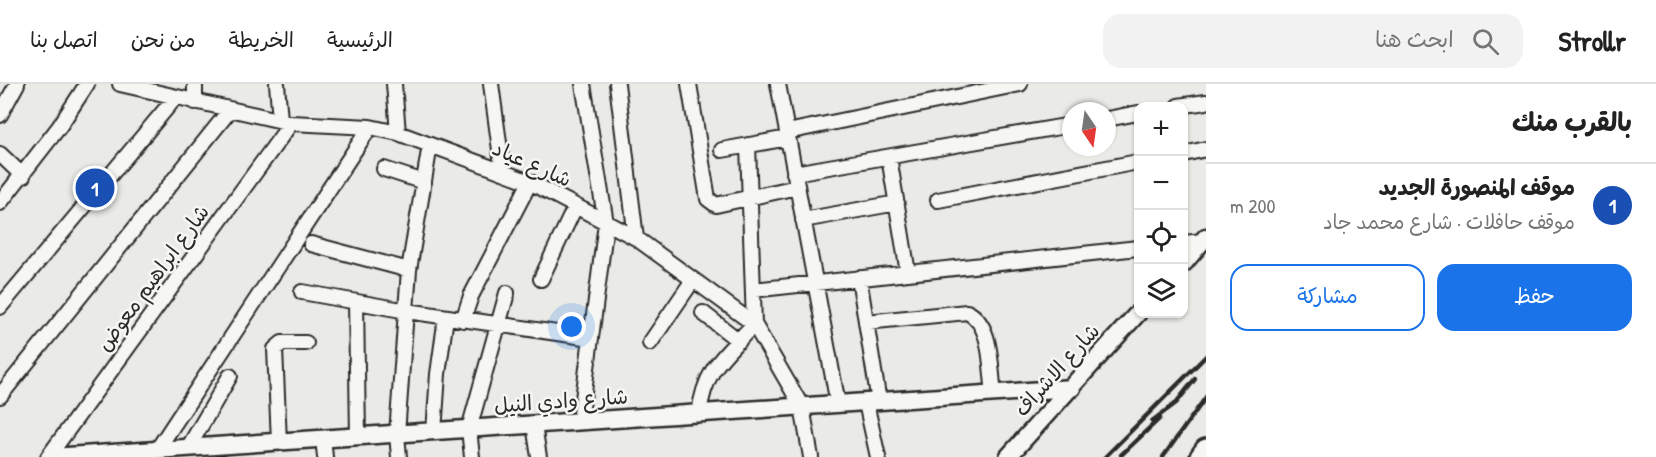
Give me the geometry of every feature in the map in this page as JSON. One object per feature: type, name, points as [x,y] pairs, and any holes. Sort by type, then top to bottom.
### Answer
[{"type":"main road","points":[[1201,457],[1206,450]]},
{"type":"street","points":[[0,115],[17,84]]},
{"type":"street","points":[[0,203],[23,176],[87,84]]},
{"type":"street","name":"شارع عياد","points":[[120,84],[151,88],[175,98],[286,122],[370,127],[398,133],[530,182],[636,238],[754,324],[802,407],[811,457]]},
{"type":"street","points":[[195,84],[195,102]]},
{"type":"street","points":[[278,84],[286,122]]},
{"type":"street","points":[[394,84],[398,133]]},
{"type":"street","points":[[491,84],[503,172]]},
{"type":"street","points":[[580,422],[606,223],[583,84]]},
{"type":"street","points":[[617,84],[636,238]]},
{"type":"street","points":[[689,84],[709,201],[716,205],[751,197],[796,180],[890,157],[1062,127]]},
{"type":"street","points":[[778,84],[838,404]]},
{"type":"street","points":[[722,150],[1020,84]]},
{"type":"street","points":[[0,307],[175,98]]},
{"type":"street","points":[[1188,105],[1206,102]]},
{"type":"street","points":[[0,396],[230,110]]},
{"type":"street","points":[[1116,117],[1134,114]]},
{"type":"street","name":"شارع ابراهيم معوض","points":[[54,457],[286,122]]},
{"type":"street","points":[[162,452],[370,127]]},
{"type":"street","points":[[399,457],[397,434],[409,270],[430,144]]},
{"type":"street","points":[[699,414],[705,382],[711,371],[754,324],[748,145]]},
{"type":"street","points":[[1188,153],[1206,149]]},
{"type":"street","points":[[0,154],[23,176]]},
{"type":"street","points":[[890,157],[908,273]]},
{"type":"street","points":[[938,200],[1134,163]]},
{"type":"street","points":[[384,169],[424,182]]},
{"type":"street","points":[[463,320],[471,296],[530,182]]},
{"type":"street","points":[[803,220],[897,203]]},
{"type":"street","points":[[541,279],[575,207]]},
{"type":"street","points":[[1188,242],[1205,239]]},
{"type":"street","points":[[1188,258],[1205,239]]},
{"type":"street","points":[[311,244],[409,270]]},
{"type":"street","points":[[753,290],[1134,248]]},
{"type":"street","points":[[859,278],[866,322],[878,457]]},
{"type":"street","points":[[650,343],[693,280]]},
{"type":"street","points":[[302,292],[406,311],[591,338]]},
{"type":"street","points":[[472,457],[469,429],[507,293]]},
{"type":"street","points":[[356,302],[358,437]]},
{"type":"street","points":[[866,322],[967,312],[974,315],[984,327],[994,394]]},
{"type":"street","points":[[703,313],[739,341]]},
{"type":"street","points":[[434,432],[438,374],[446,317]]},
{"type":"street","name":"شارع الاشراف","points":[[1008,457],[1134,318]]},
{"type":"street","points":[[279,442],[275,349],[282,343],[306,343]]},
{"type":"street","points":[[188,448],[230,376]]},
{"type":"street","name":"شارع وادي النيل","points":[[54,457],[162,452],[188,448],[240,451],[279,442],[323,438],[1072,388]]},
{"type":"street","points":[[534,425],[538,457]]},
{"type":"street","points":[[323,438],[325,457]]},
{"type":"railway","points":[[1105,457],[1206,356]]},
{"type":"railway","points":[[1152,421],[1176,403],[1195,379]]},
{"type":"railway","points":[[1163,457],[1206,397]]},
{"type":"railway","points":[[1121,455],[1160,418]]},
{"type":"place","name":"موقف المنصورة الجديد","points":[[95,188]]}]
